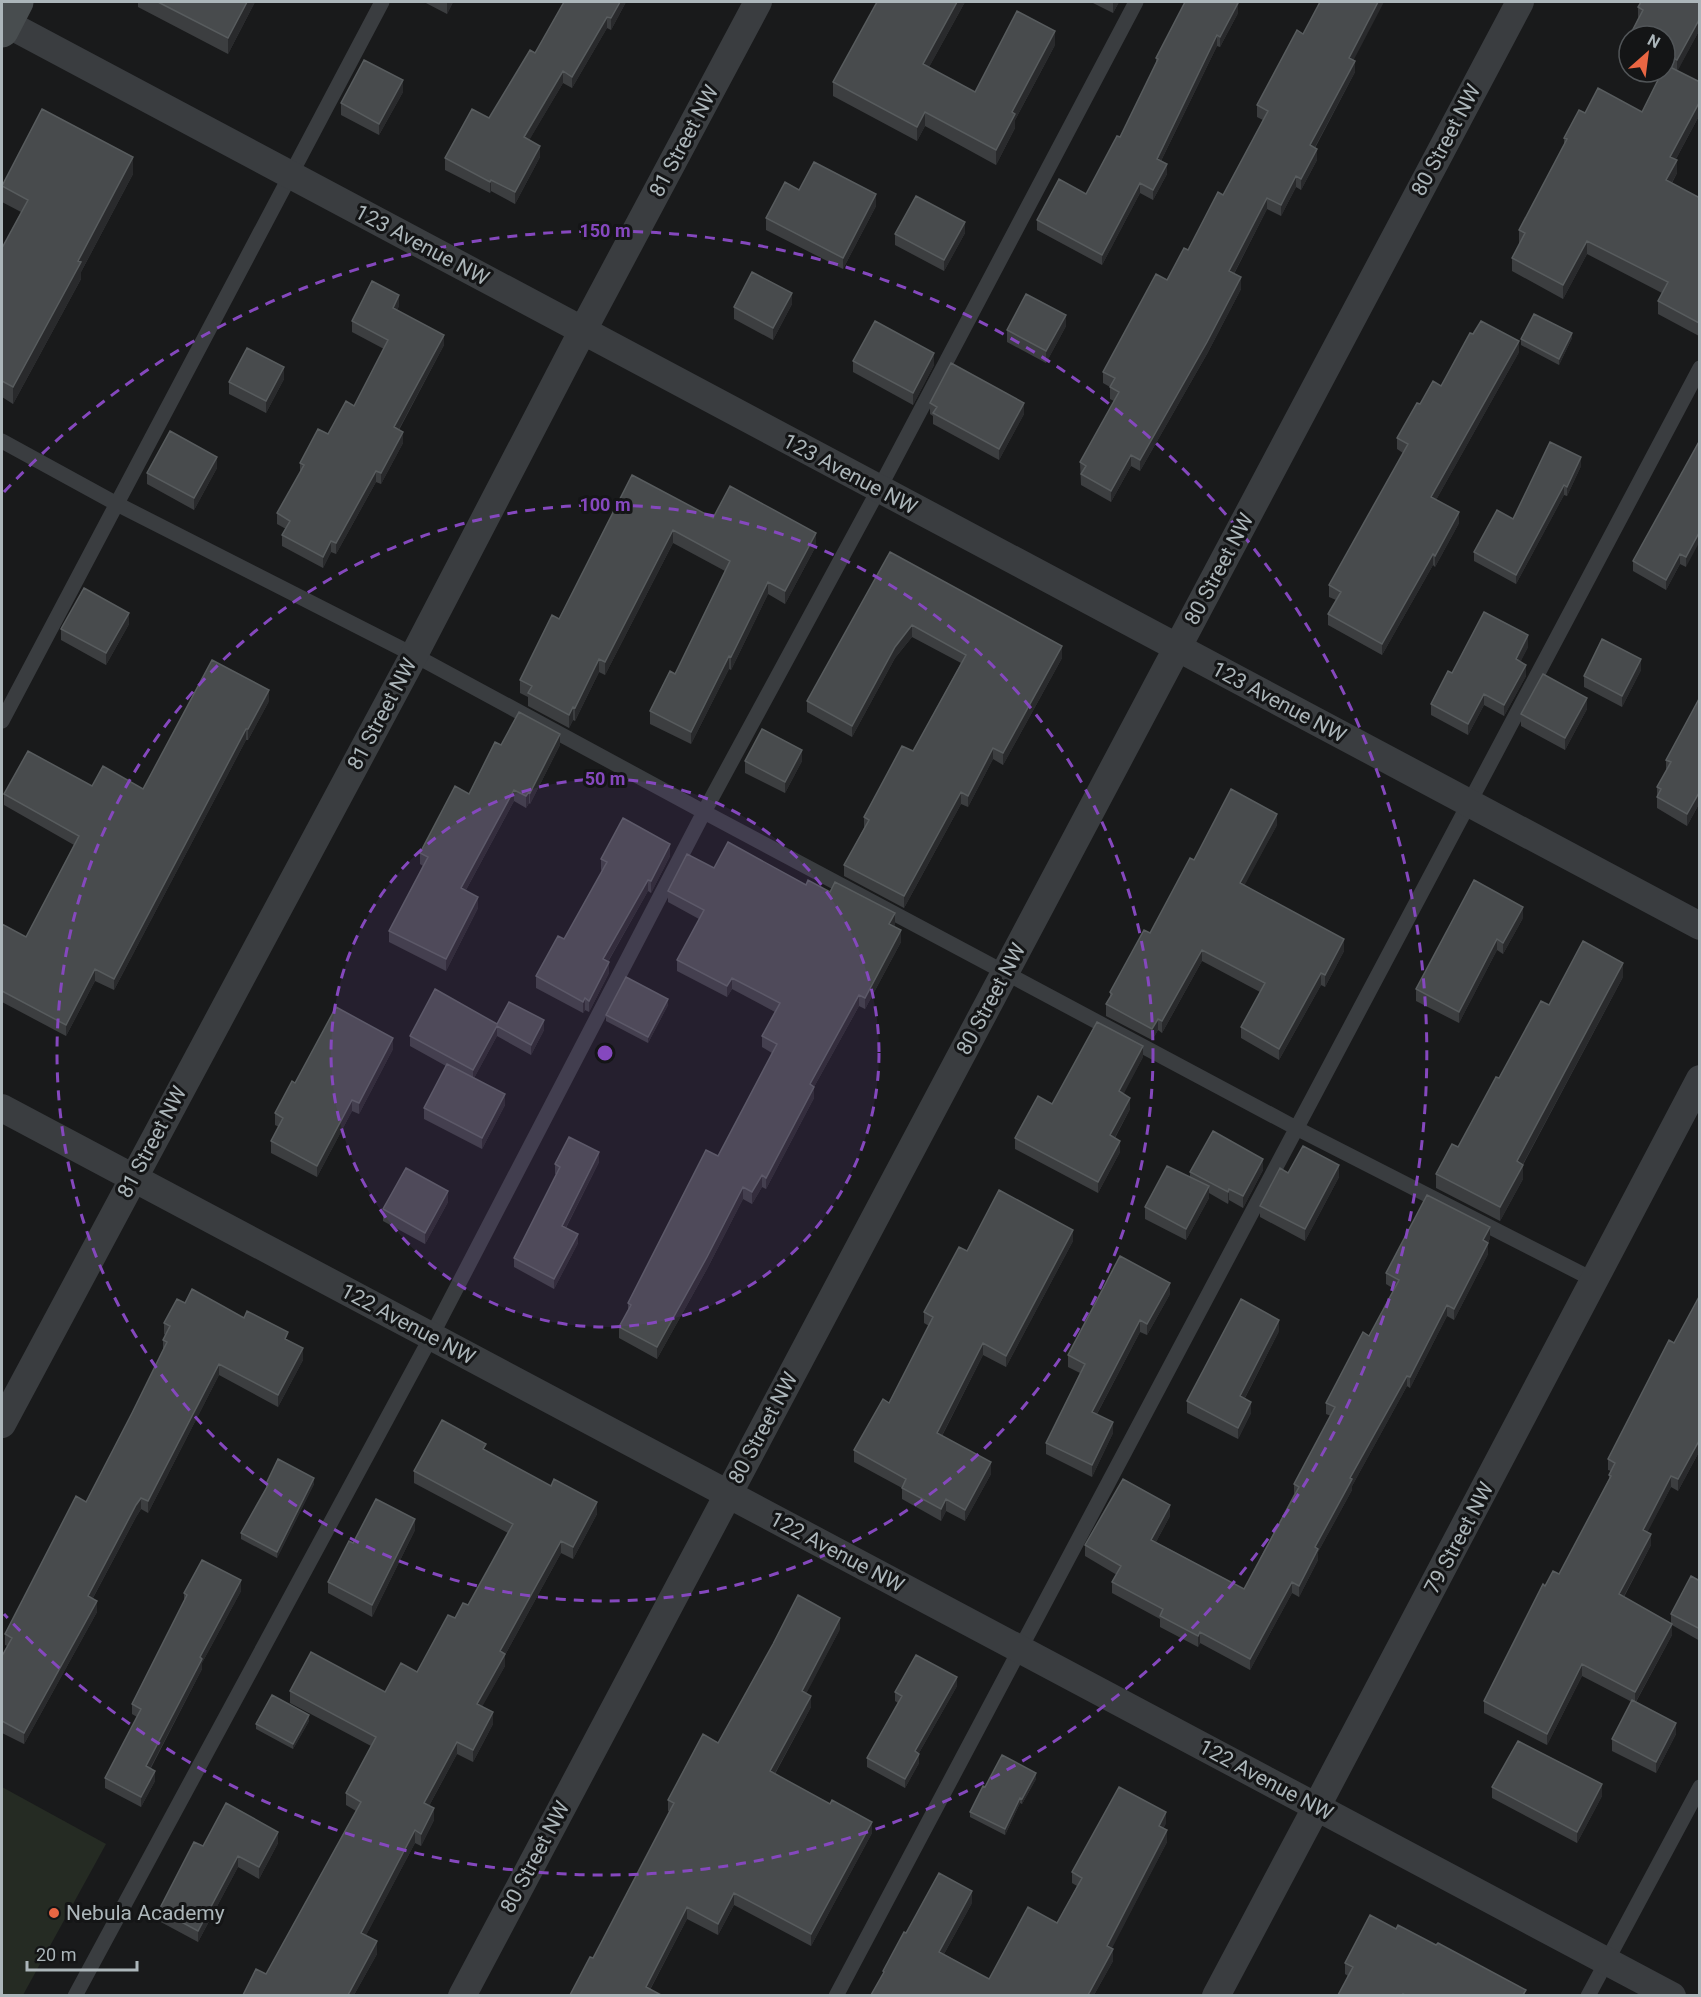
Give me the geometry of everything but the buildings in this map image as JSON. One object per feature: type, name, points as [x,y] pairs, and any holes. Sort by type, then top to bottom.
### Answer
[{"type":"street","name":"81 Street NW","points":[[2,1424],[414,655],[583,330],[758,2]]},
{"type":"street","name":"80 Street NW","points":[[462,1995],[1520,2]]},
{"type":"street","name":"123 Avenue NW","points":[[6,19],[289,176],[583,330],[1700,926]]},
{"type":"street","name":"79 Street NW","points":[[1216,1995],[1700,1079]]},
{"type":"street","name":"122 Avenue NW","points":[[2,1108],[1672,1995]]},
{"type":"lane","points":[[2,721],[382,2]]},
{"type":"lane","points":[[75,1995],[431,1336],[704,812],[879,489],[1136,2]]},
{"type":"lane","points":[[836,1995],[1700,368]]},
{"type":"lane","points":[[2,441],[117,504],[414,655],[1296,1128],[1594,1280]]},
{"type":"lane","points":[[1588,1995],[1700,1787]]},
{"type":"shaded area","points":[[2,1787],[106,1844],[23,1995],[2,1995]]},
{"type":"place","name":"Nebula Academy","points":[[54,1913]]}]
